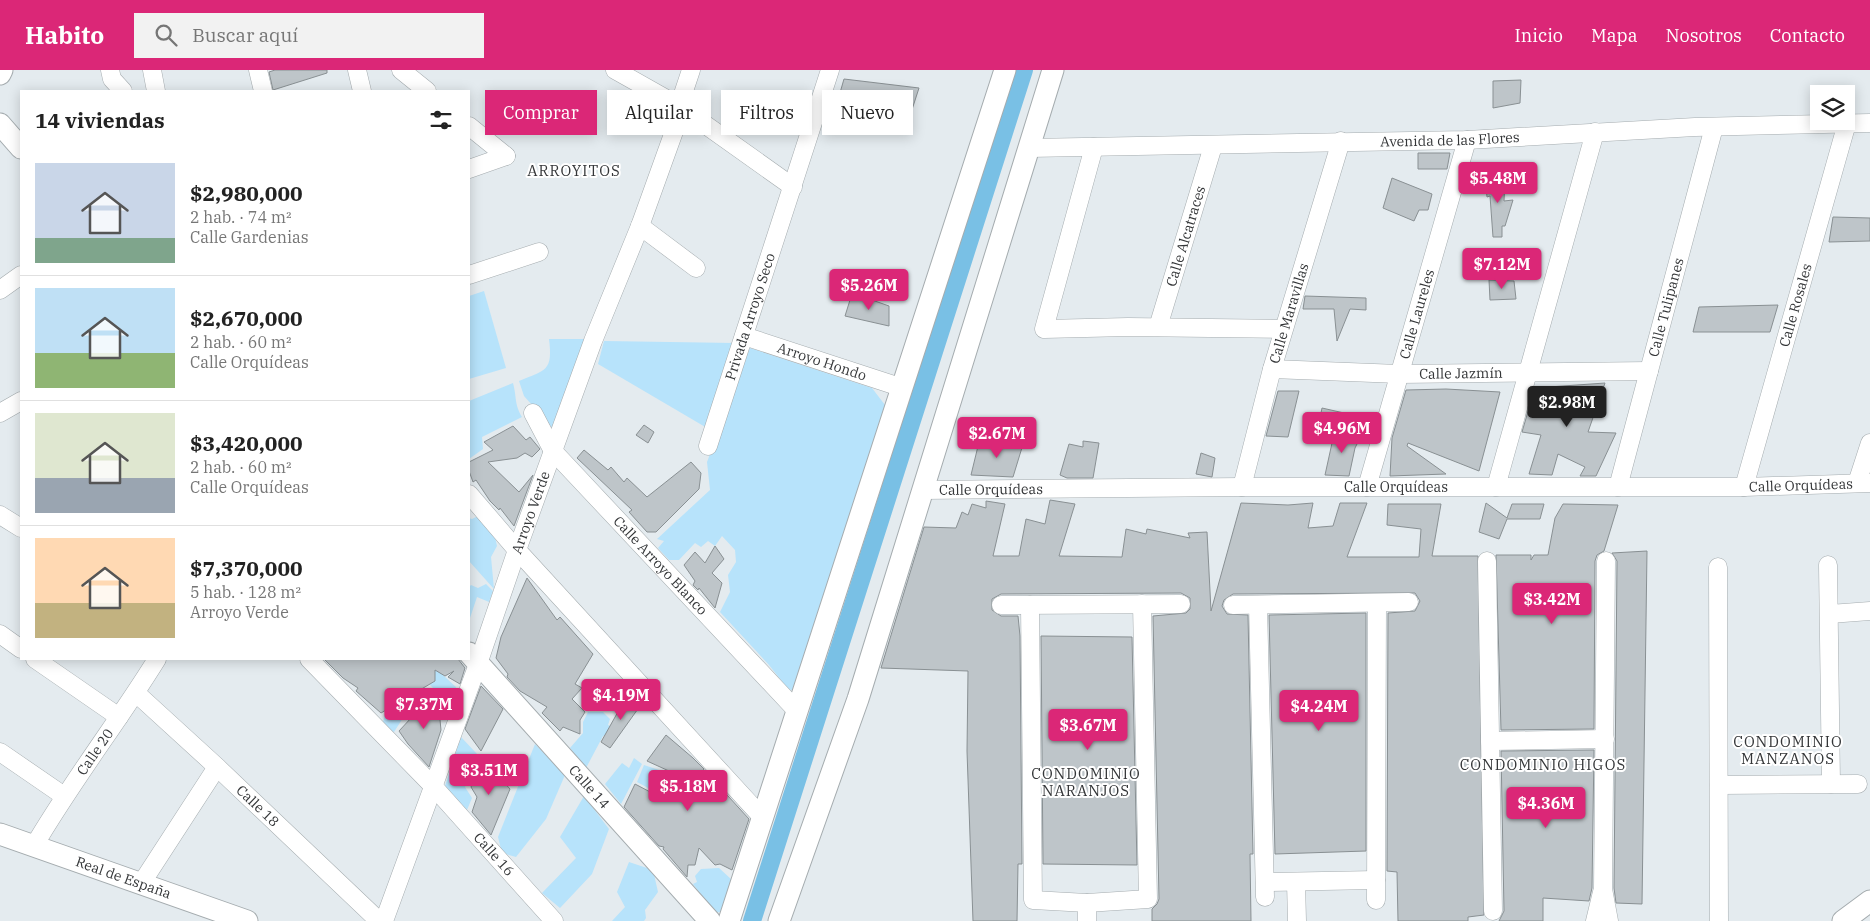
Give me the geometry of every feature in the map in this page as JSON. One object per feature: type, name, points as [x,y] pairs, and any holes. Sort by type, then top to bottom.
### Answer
[{"type":"street","points":[[0,74],[2,70]]},
{"type":"street","points":[[110,70],[112,80],[122,90]]},
{"type":"street","points":[[152,70],[156,90]]},
{"type":"street","points":[[258,70],[263,90]]},
{"type":"street","points":[[357,70],[362,90]]},
{"type":"street","points":[[401,70],[422,90]]},
{"type":"street","points":[[615,70],[651,90]]},
{"type":"street","name":"Arroyo Verde","points":[[684,90],[691,70]]},
{"type":"street","points":[[728,921],[1005,70]]},
{"type":"street","points":[[779,921],[858,699],[1053,70]]},
{"type":"street","name":"Privada Arroyo Seco","points":[[708,446],[828,71]]},
{"type":"street","name":"Avenida de las Flores","points":[[1855,123],[1870,123]]},
{"type":"street","points":[[0,124],[20,147]]},
{"type":"street","name":"Avenida de las Flores","points":[[1029,148],[1467,140],[1594,132],[1810,124]]},
{"type":"street","points":[[470,127],[506,156],[470,169]]},
{"type":"street","name":"Calle Tulipanes","points":[[1618,487],[1714,127]]},
{"type":"street","points":[[711,129],[792,187]]},
{"type":"street","name":"Calle Rosales","points":[[1744,487],[1845,130]]},
{"type":"street","points":[[1496,487],[1594,132]]},
{"type":"street","name":"Arroyo Verde","points":[[384,921],[433,786],[474,658],[517,550],[593,341],[640,226],[673,135]]},
{"type":"street","name":"Calle Laureles","points":[[1367,487],[1467,140]]},
{"type":"street","name":"Calle Maravillas","points":[[1242,487],[1283,329],[1341,141]]},
{"type":"street","name":"Calle Alcatraces","points":[[1158,327],[1213,146]]},
{"type":"street","points":[[1094,147],[1044,329],[1158,327],[1283,329]]},
{"type":"street","points":[[640,226],[696,268]]},
{"type":"street","points":[[470,274],[539,252]]},
{"type":"street","points":[[0,290],[20,276]]},
{"type":"street","name":"Arroyo Hondo","points":[[744,336],[900,388]]},
{"type":"street","name":"Calle Jazmín","points":[[1272,368],[1399,374],[1649,370]]},
{"type":"street","points":[[0,413],[20,402]]},
{"type":"street","name":"Calle Arroyo Blanco","points":[[533,413],[553,451],[797,711]]},
{"type":"street","points":[[1864,483],[1870,443]]},
{"type":"street","name":"Calle Orquídeas","points":[[922,490],[1242,487],[1744,487],[1864,483]]},
{"type":"street","points":[[470,495],[517,550],[762,818]]},
{"type":"street","points":[[0,515],[20,527]]},
{"type":"street","points":[[1487,561],[1493,911]]},
{"type":"street","points":[[1606,562],[1603,890],[1609,921]]},
{"type":"street","points":[[1828,565],[1831,784]]},
{"type":"street","points":[[1718,567],[1719,921]]},
{"type":"street","points":[[1234,605],[1409,602]]},
{"type":"street","points":[[1376,900],[1377,603]]},
{"type":"street","points":[[1030,605],[1033,900],[1087,903],[1148,899],[1142,604]]},
{"type":"street","points":[[1001,605],[1181,604]]},
{"type":"street","points":[[1258,605],[1265,889],[1296,882],[1376,880]]},
{"type":"street","points":[[1830,614],[1870,611]]},
{"type":"street","points":[[0,634],[20,648]]},
{"type":"street","name":"Calle 14","points":[[474,658],[710,921]]},
{"type":"street","points":[[36,660],[119,717]]},
{"type":"street","name":"Calle 20","points":[[34,846],[64,796],[136,694],[157,660]]},
{"type":"street","name":"Calle 16","points":[[310,660],[433,786],[548,918]]},
{"type":"street","name":"Calle 18","points":[[136,694],[217,767],[379,921]]},
{"type":"street","points":[[1490,741],[1604,739]]},
{"type":"street","points":[[0,752],[64,796]]},
{"type":"street","points":[[141,884],[217,767]]},
{"type":"street","points":[[1718,785],[1858,784]]},
{"type":"street","name":"Real de España","points":[[0,834],[247,921]]},
{"type":"street","points":[[1296,882],[1296,921]]},
{"type":"street","points":[[1595,921],[1603,890]]},
{"type":"street","points":[[1843,921],[1870,900]]},
{"type":"street","points":[[1086,921],[1087,903]]},
{"type":"shaded area","points":[[484,291],[506,368],[470,379],[470,296]]},
{"type":"shaded area","points":[[549,339],[592,339],[557,433],[524,396],[519,381],[546,368],[550,358]]},
{"type":"shaded area","points":[[604,341],[735,343],[707,428],[598,364]]},
{"type":"shaded area","points":[[750,348],[872,388],[885,405],[795,691],[788,689],[769,665],[720,612],[730,592],[728,575],[736,562],[735,550],[722,536],[715,546],[708,541],[701,547],[695,543],[679,560],[669,560],[658,548],[664,541],[657,539],[710,490],[707,462]]},
{"type":"shaded area","points":[[513,383],[519,412],[522,417],[482,437],[483,449],[470,458],[470,401]]},
{"type":"shaded area","points":[[478,516],[495,537],[497,546],[491,557],[494,589],[470,562],[470,518]]},
{"type":"shaded area","points":[[486,584],[493,591],[489,602],[477,597],[470,618],[470,586],[478,588]]},
{"type":"shaded area","points":[[431,660],[437,660],[433,666],[456,687],[450,705],[423,678],[422,666]]},
{"type":"shaded area","points":[[390,694],[407,701],[403,718],[394,732],[389,730],[383,722]]},
{"type":"shaded area","points":[[588,712],[603,712],[610,719],[608,725],[615,728],[612,733],[603,736],[586,768],[570,748],[583,733],[583,722]]},
{"type":"shaded area","points":[[461,737],[478,755],[465,787],[472,798],[467,810],[445,786]]},
{"type":"shaded area","points":[[535,744],[565,775],[546,819],[516,857],[502,853],[498,837]]},
{"type":"shaded area","points":[[634,758],[642,764],[621,804],[605,784],[622,763],[629,768]]},
{"type":"shaded area","points":[[644,765],[659,770],[662,774],[650,789],[637,782]]},
{"type":"shaded area","points":[[584,796],[609,829],[592,874],[560,908],[542,893],[576,858],[560,837]]},
{"type":"shaded area","points":[[629,862],[653,870],[658,892],[645,910],[646,918],[644,921],[612,921],[625,907],[617,892]]},
{"type":"shaded area","points":[[719,868],[732,880],[724,911],[715,913],[693,884],[697,882],[695,876],[701,869]]},
{"type":"building","points":[[275,70],[327,70],[327,73],[273,90],[269,72]]},
{"type":"building","points":[[844,79],[919,88],[913,106],[913,90],[841,90]]},
{"type":"building","points":[[1521,80],[1520,103],[1493,108],[1493,81]]},
{"type":"building","points":[[1418,153],[1450,153],[1447,169],[1418,169]]},
{"type":"building","points":[[1485,177],[1505,179],[1504,201],[1513,200],[1505,226],[1502,226],[1502,237],[1493,237],[1490,196],[1487,197]]},
{"type":"building","points":[[1392,178],[1432,194],[1428,210],[1419,210],[1414,221],[1383,208]]},
{"type":"building","points":[[1833,217],[1870,218],[1870,241],[1829,242]]},
{"type":"building","points":[[1489,280],[1514,281],[1516,299],[1490,300]]},
{"type":"building","points":[[1305,296],[1366,298],[1366,310],[1350,309],[1337,341],[1334,309],[1303,309]]},
{"type":"building","points":[[850,300],[872,300],[889,306],[889,326],[845,316]]},
{"type":"building","points":[[1778,305],[1770,332],[1693,332],[1699,307]]},
{"type":"building","points":[[1605,383],[1588,432],[1616,433],[1596,476],[1580,476],[1585,467],[1558,454],[1552,475],[1529,474],[1541,435],[1522,432],[1535,388]]},
{"type":"building","points":[[1446,389],[1500,392],[1479,471],[1408,443],[1407,446],[1446,474],[1390,476],[1392,438],[1406,390]]},
{"type":"building","points":[[1278,391],[1299,391],[1288,437],[1266,436]]},
{"type":"building","points":[[1322,408],[1344,413],[1336,434],[1318,428]]},
{"type":"building","points":[[644,425],[654,432],[648,443],[636,435]]},
{"type":"building","points":[[513,426],[526,440],[530,437],[540,449],[532,457],[525,453],[517,458],[488,462],[519,492],[533,475],[514,526],[500,508],[499,510],[490,501],[476,480],[473,482],[470,474],[470,462],[493,450],[484,442]]},
{"type":"building","points":[[1334,434],[1362,434],[1355,448],[1349,476],[1325,475]]},
{"type":"building","points":[[1024,441],[1013,477],[971,475],[979,442]]},
{"type":"building","points":[[1083,441],[1099,443],[1093,478],[1067,478],[1060,475],[1069,444],[1083,447]]},
{"type":"building","points":[[584,450],[608,470],[611,467],[624,482],[627,478],[647,497],[691,462],[701,473],[699,489],[656,532],[647,532],[629,512],[632,510],[577,458]]},
{"type":"building","points":[[1201,453],[1215,458],[1212,477],[1196,474]]},
{"type":"building","points":[[1050,500],[1075,504],[1059,556],[1122,557],[1126,529],[1146,534],[1147,529],[1190,538],[1188,533],[1207,532],[1211,611],[1241,503],[1288,505],[1313,503],[1308,528],[1333,526],[1340,503],[1367,503],[1347,557],[1419,557],[1421,529],[1387,525],[1388,504],[1441,504],[1432,556],[1478,556],[1484,915],[1468,917],[1468,921],[1398,921],[1397,872],[1387,871],[1388,613],[1415,611],[1420,601],[1415,593],[1233,594],[1224,600],[1222,606],[1227,614],[1248,615],[1253,854],[1250,854],[1251,921],[1152,921],[1152,909],[1159,899],[1153,616],[1186,613],[1190,609],[1190,598],[1181,593],[1001,594],[992,599],[992,610],[1001,616],[1018,616],[1020,636],[1022,864],[1018,864],[1017,921],[973,921],[967,751],[968,671],[881,668],[924,527],[956,528],[962,512],[968,515],[972,504],[986,508],[986,501],[1005,504],[993,556],[1019,556],[1026,519],[1045,524]]},
{"type":"building","points":[[1486,503],[1507,518],[1512,504],[1544,504],[1540,519],[1507,519],[1499,539],[1479,532]]},
{"type":"building","points":[[1563,504],[1618,505],[1604,551],[1597,555],[1595,561],[1594,729],[1501,730],[1496,555],[1531,555],[1531,560],[1534,555],[1548,555],[1555,518]]},
{"type":"building","points":[[715,546],[724,559],[712,573],[722,583],[715,608],[699,588],[698,590],[693,585],[695,581],[684,565],[695,552],[705,563]]},
{"type":"building","points":[[1647,551],[1642,904],[1616,903],[1614,888],[1617,561],[1612,553]]},
{"type":"building","points":[[527,578],[557,620],[560,617],[593,654],[575,684],[582,688],[572,699],[585,712],[580,720],[580,734],[563,727],[560,731],[542,713],[547,707],[520,691],[507,677],[508,674],[496,658],[501,637]]},
{"type":"building","points":[[1366,613],[1366,851],[1275,854],[1269,615]]},
{"type":"building","points":[[1041,636],[1132,637],[1137,865],[1043,864]]},
{"type":"building","points":[[325,660],[459,660],[465,668],[460,684],[448,677],[454,671],[445,676],[435,670],[435,681],[381,713],[356,691],[358,688],[343,678]]},
{"type":"building","points":[[481,686],[503,709],[481,751],[465,729]]},
{"type":"building","points":[[437,690],[441,730],[429,767],[399,731]]},
{"type":"building","points":[[628,694],[640,706],[610,748],[601,742]]},
{"type":"building","points":[[666,735],[704,769],[702,772],[718,785],[749,819],[732,870],[720,864],[715,865],[699,848],[695,865],[688,865],[687,877],[663,849],[664,847],[659,846],[624,807],[635,784],[654,794],[669,771],[647,761]]},
{"type":"building","points":[[1594,750],[1592,888],[1589,901],[1543,898],[1543,921],[1499,921],[1504,911],[1501,751]]},
{"type":"building","points":[[482,758],[510,789],[491,835],[472,812],[477,797],[471,787]]},
{"type":"waterway","points":[[752,921],[1024,70]]},
{"type":"district","name":"ARROYITOS","points":[[574,171]]},
{"type":"district","name":"CONDOMINIO MANZANOS","points":[[1788,750]]},
{"type":"district","name":"CONDOMINIO HIGOS","points":[[1543,765]]},
{"type":"district","name":"CONDOMINIO NARANJOS","points":[[1086,782]]}]
